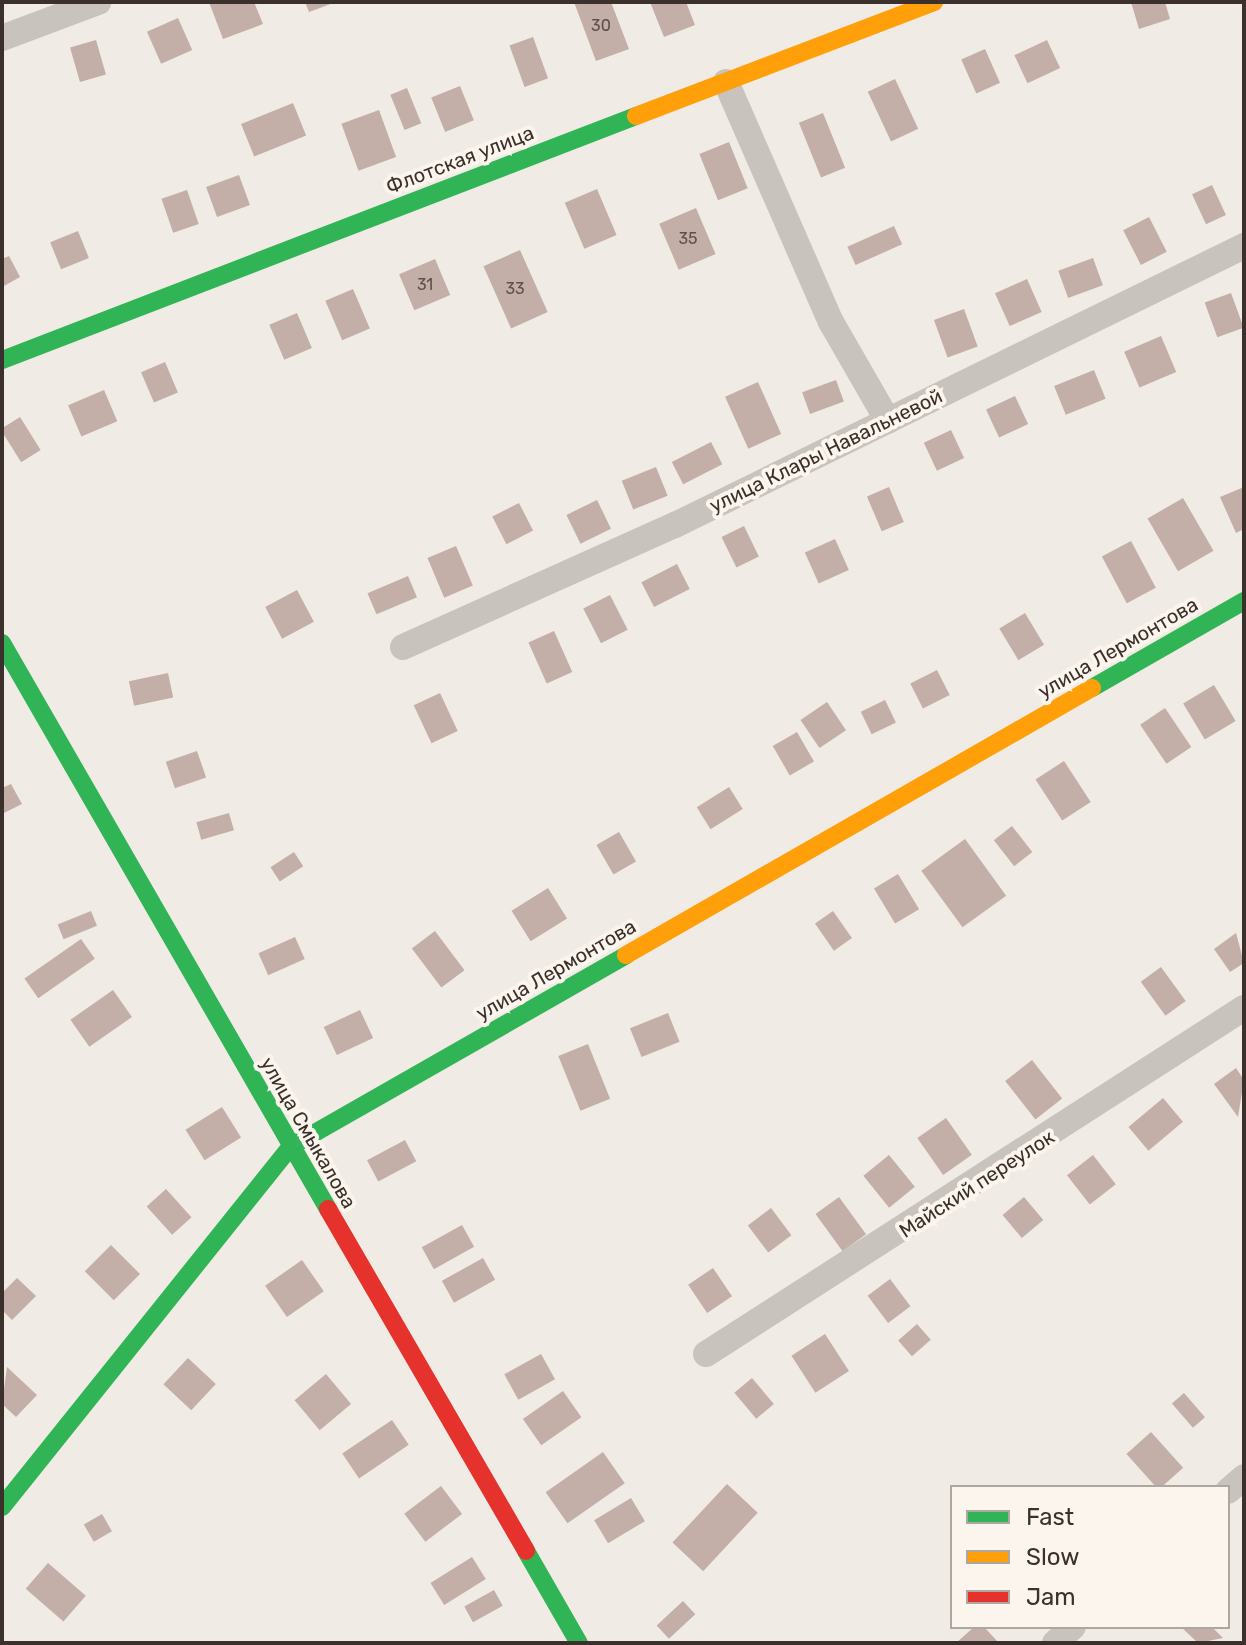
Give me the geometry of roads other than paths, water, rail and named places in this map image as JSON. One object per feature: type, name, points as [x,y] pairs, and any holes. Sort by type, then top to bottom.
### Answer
[{"type":"street","points":[[2,38],[98,2]]},
{"type":"street","name":"Флотская улица","points":[[2,360],[934,2]]},
{"type":"street","points":[[726,82],[831,322],[888,421]]},
{"type":"street","name":"улица Клары Навальневой","points":[[403,647],[888,421],[1244,246]]},
{"type":"street","name":"улица Лермонтова","points":[[2,1507],[290,1147],[1244,601]]},
{"type":"street","name":"улица Смыкалова","points":[[2,643],[290,1147],[579,1643]]},
{"type":"street","name":"Майский переулок","points":[[706,1354],[1244,1008]]},
{"type":"street","points":[[1055,1643],[1071,1629]]}]
